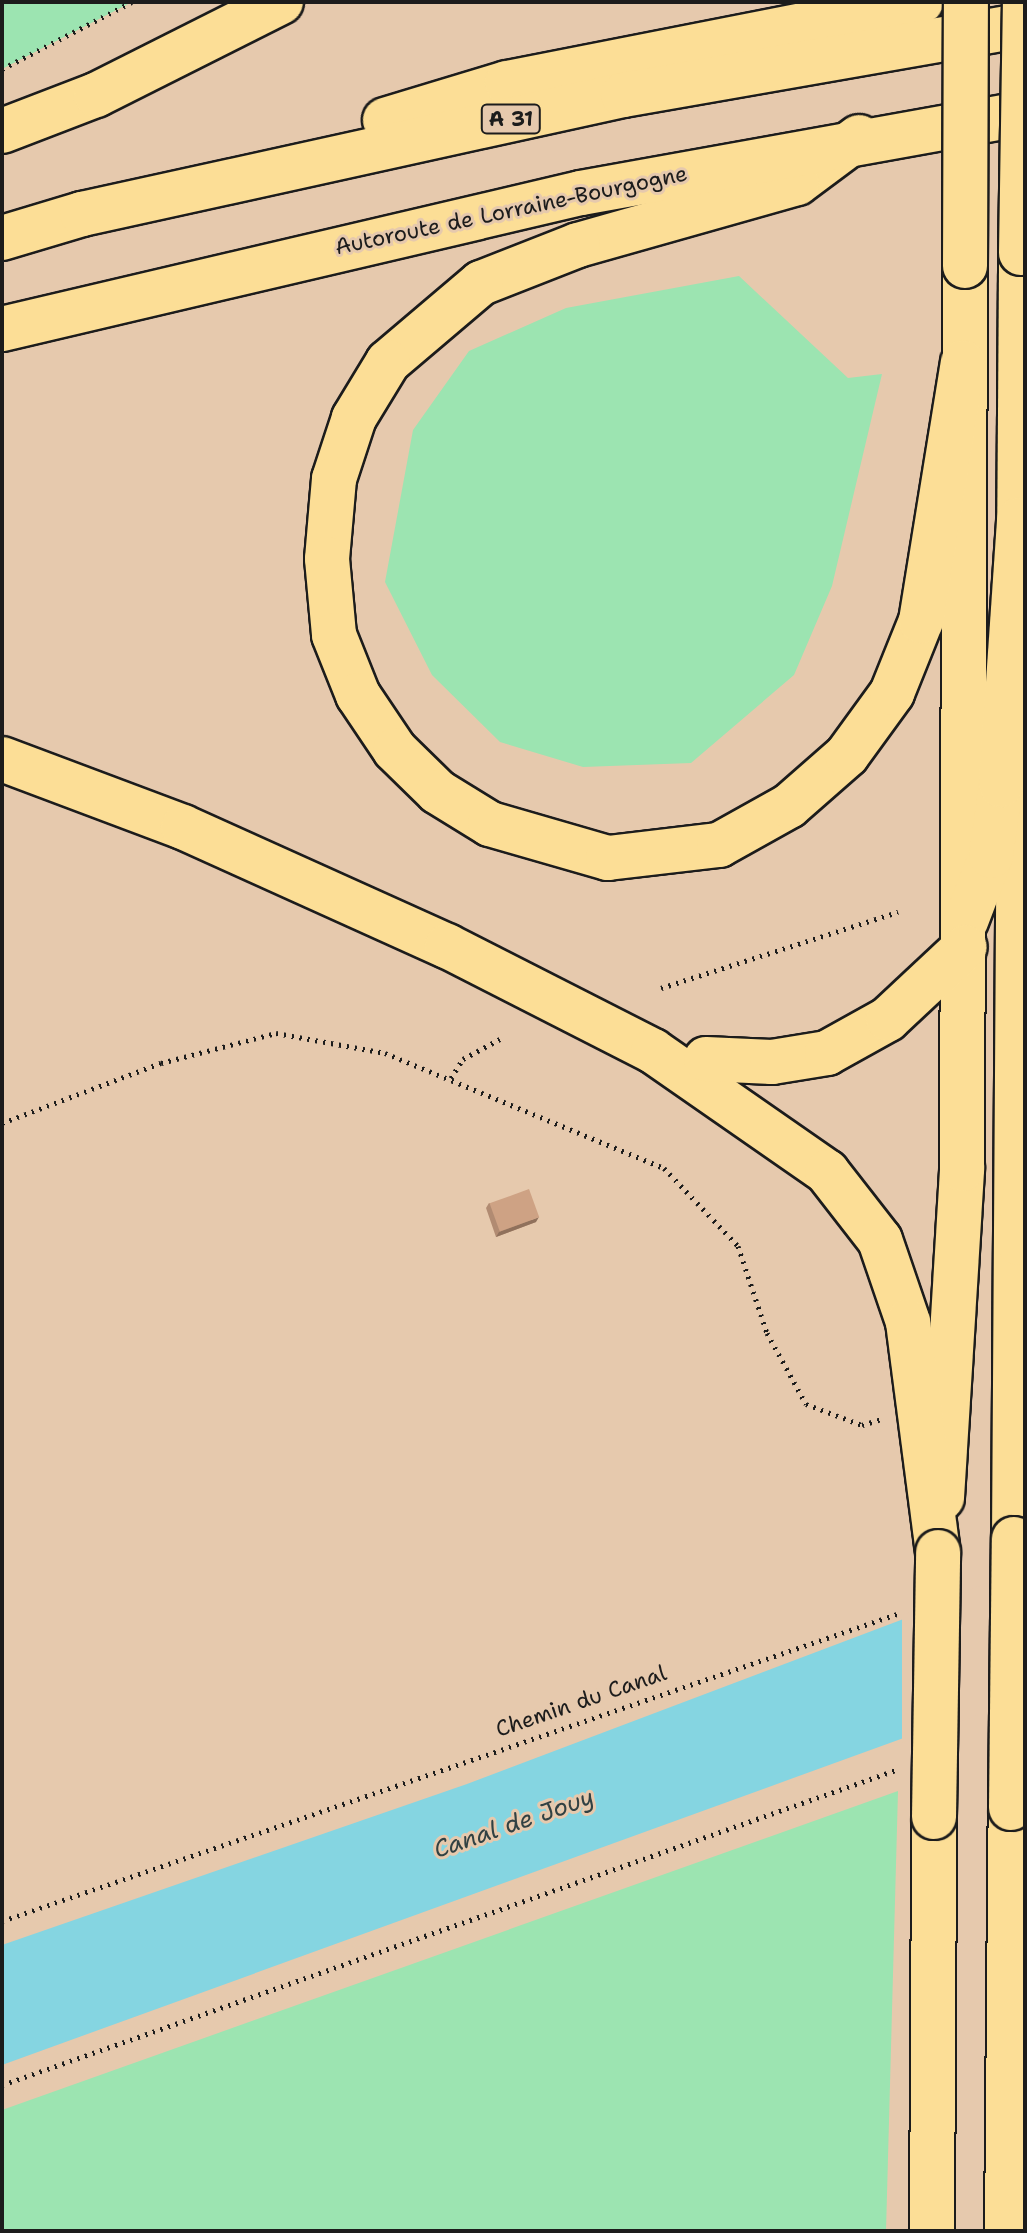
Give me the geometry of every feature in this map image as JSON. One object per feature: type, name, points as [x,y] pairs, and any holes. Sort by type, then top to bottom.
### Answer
[{"type":"main road","points":[[2,131],[96,95],[281,2]]},
{"type":"main road","points":[[82,214],[507,83],[921,2]]},
{"type":"main road","points":[[932,2231],[938,1552],[961,1214],[966,934],[963,362],[966,2]]},
{"type":"main road","points":[[1007,2231],[1019,1243],[1019,520],[1025,2]]},
{"type":"main road","name":"A 31","points":[[2,238],[82,214],[623,95],[1025,25]]},
{"type":"main road","name":"Autoroute de Lorraine-Bourgogne","points":[[2,329],[400,233],[859,137],[1025,113]]},
{"type":"main road","points":[[859,137],[797,183],[578,245],[481,283],[388,362],[354,418],[334,479],[327,559],[334,635],[358,695],[395,750],[438,792],[490,824],[608,858],[719,845],[789,806],[847,755],[892,693],[921,621],[963,362]]},
{"type":"main road","points":[[706,1059],[772,1062],[827,1053],[888,1019],[966,934],[991,856],[1001,785],[1019,520]]},
{"type":"main road","points":[[2,759],[326,889],[653,1051],[745,1108],[827,1172],[880,1240],[908,1322],[924,1407],[938,1552]]},
{"type":"main road","points":[[1019,1243],[1025,1192]]},
{"type":"path","points":[[2,69],[132,2]]},
{"type":"path","points":[[661,988],[898,912]]},
{"type":"path","points":[[2,1123],[161,1063],[276,1033],[385,1053],[664,1168],[738,1246],[767,1333],[806,1404],[862,1425],[924,1407]]},
{"type":"path","points":[[451,1078],[463,1059],[500,1039]]},
{"type":"path","name":"Chemin du Canal","points":[[2,1921],[910,1609]]},
{"type":"path","points":[[2,2085],[909,1766]]},
{"type":"green space","points":[[2,2],[132,2],[2,69]]},
{"type":"green space","points":[[739,276],[848,378],[882,374],[832,586],[794,675],[691,763],[583,767],[500,742],[432,675],[385,582],[413,430],[469,351],[566,308]]},
{"type":"green space","points":[[898,1791],[886,2231],[2,2231],[2,2110]]},
{"type":"water","name":"Canal de Jouy","points":[[1025,1573],[1025,1694],[2,2065],[2,1945],[467,1784]]},
{"type":"pier","points":[[1025,1569],[1025,1698],[902,1743],[902,1615]]},
{"type":"building","points":[[529,1189],[539,1217],[500,1232],[490,1203]]}]
